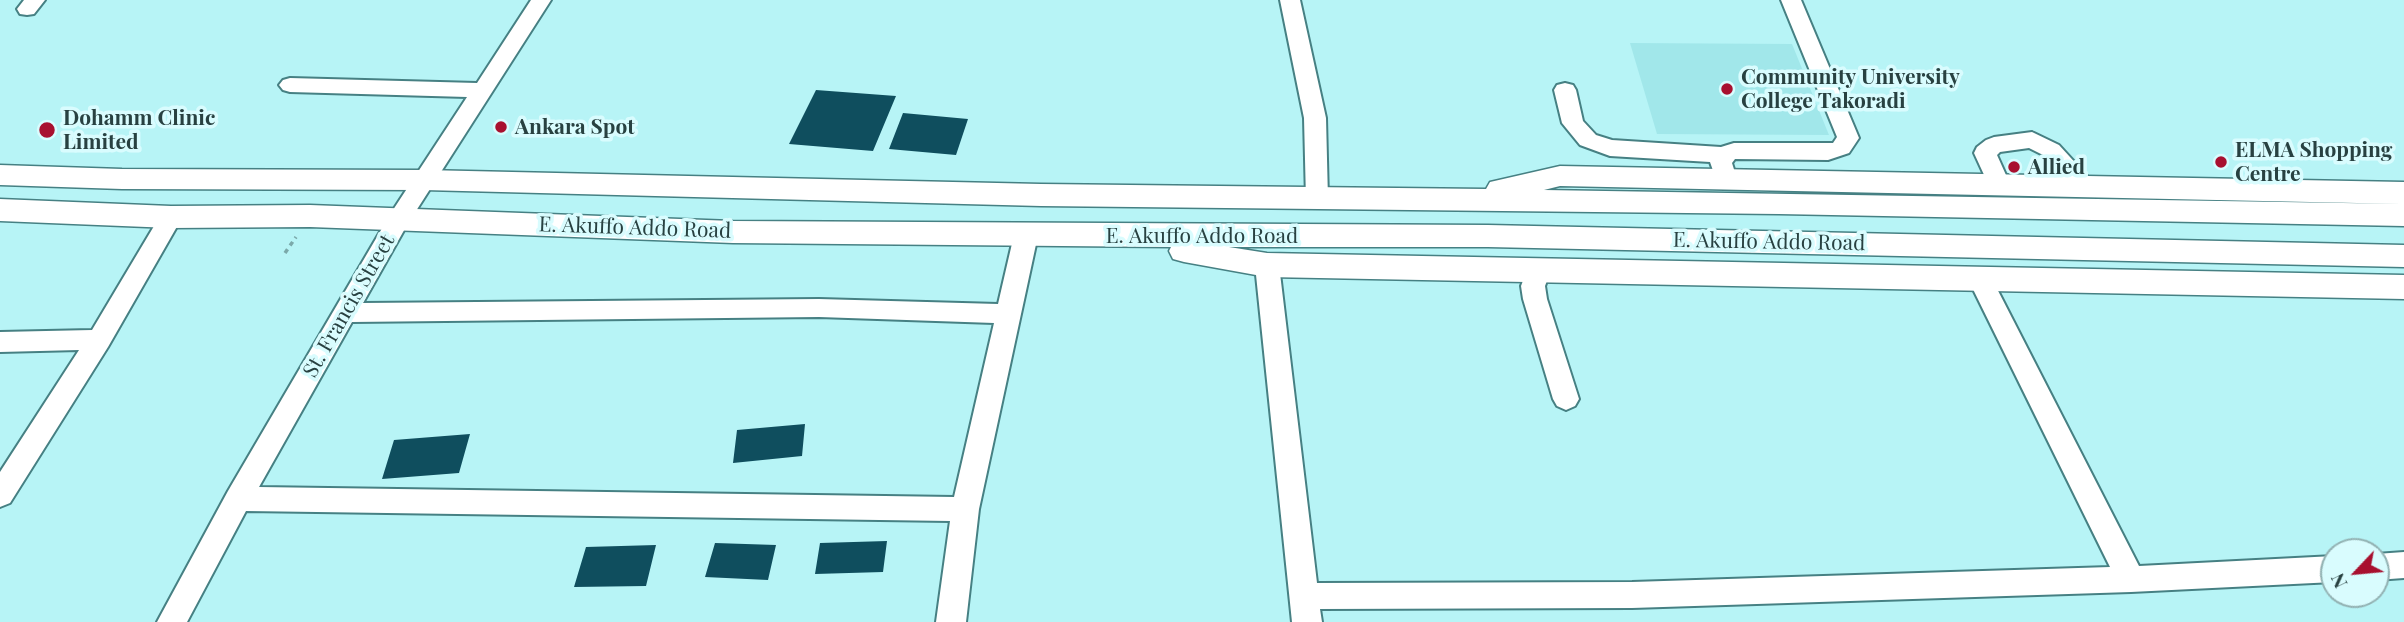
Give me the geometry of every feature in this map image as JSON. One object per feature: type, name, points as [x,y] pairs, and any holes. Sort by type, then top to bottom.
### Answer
[{"type":"main road","points":[[1446,201],[1560,176],[1724,167],[1999,184],[2404,193]]},
{"type":"main road","name":"E. Akuffo Addo Road","points":[[0,175],[122,179],[424,180],[1317,200],[1793,204],[2404,215]]},
{"type":"main road","name":"E. Akuffo Addo Road","points":[[0,210],[171,217],[310,216],[733,232],[1488,236],[2404,256]]},
{"type":"main road","points":[[1100,236],[1267,265],[2404,287]]},
{"type":"street","name":"St. Francis Street","points":[[172,622],[238,499],[399,219],[541,0]]},
{"type":"street","points":[[1290,0],[1315,118],[1317,200]]},
{"type":"street","points":[[1565,90],[1573,123],[1588,139],[1610,148],[1724,167],[1734,151],[1828,152],[1841,148],[1849,138],[1791,0]]},
{"type":"street","points":[[290,85],[482,90]]},
{"type":"street","points":[[1999,184],[1985,153],[1994,145],[2032,140],[2051,150],[2083,186]]},
{"type":"street","points":[[0,495],[99,340],[171,217]]},
{"type":"street","points":[[951,622],[965,509],[1026,235]]},
{"type":"street","points":[[1267,265],[1305,609],[2320,570]]},
{"type":"street","points":[[1539,270],[1533,286],[1535,299],[1566,399]]},
{"type":"street","points":[[1980,279],[2131,579]]},
{"type":"street","points":[[345,313],[819,309],[1008,314]]},
{"type":"street","points":[[0,342],[99,340]]},
{"type":"street","points":[[238,499],[965,509]]},
{"type":"shaded area","name":"Community University College Takoradi","points":[[1630,43],[1792,44],[1829,135],[1657,134]]},
{"type":"building","points":[[816,90],[896,96],[873,151],[789,144]]},
{"type":"building","points":[[903,113],[968,119],[956,155],[889,149]]},
{"type":"building","points":[[805,424],[802,456],[733,463],[737,430]]},
{"type":"building","points":[[470,434],[459,473],[382,479],[394,440]]},
{"type":"building","points":[[887,541],[883,572],[815,574],[820,543]]},
{"type":"building","points":[[715,543],[776,545],[768,580],[705,577]]},
{"type":"building","points":[[656,545],[646,586],[574,587],[586,547]]},
{"type":"place","name":"Community University College Takoradi","points":[[1727,89]]},
{"type":"place","name":"Ankara Spot","points":[[501,127]]},
{"type":"place","name":"Dohamm Clinic Limited","points":[[47,130]]},
{"type":"place","name":"ELMA Shopping Centre","points":[[2221,162]]},
{"type":"place","name":"Allied","points":[[2014,167]]}]
